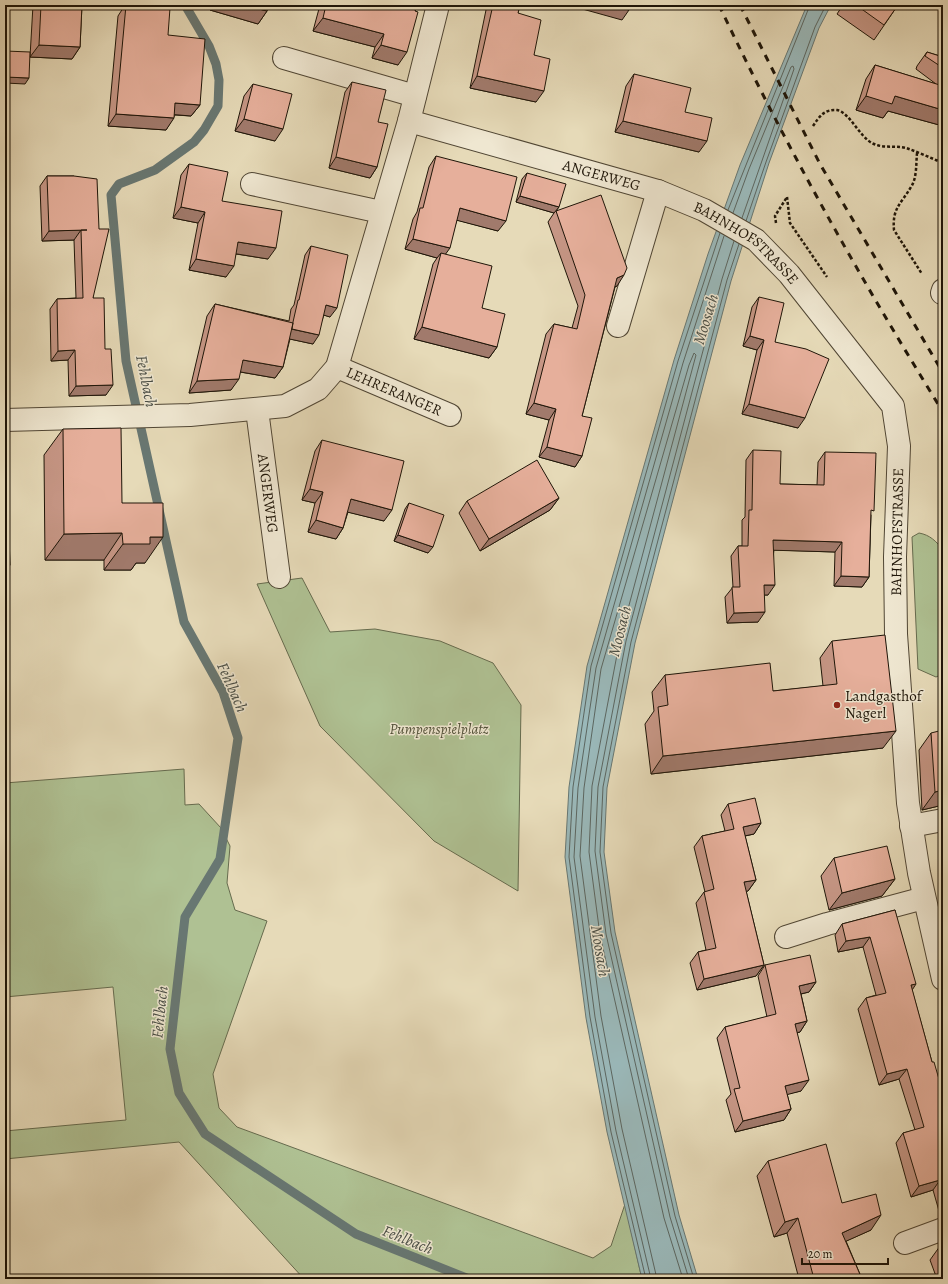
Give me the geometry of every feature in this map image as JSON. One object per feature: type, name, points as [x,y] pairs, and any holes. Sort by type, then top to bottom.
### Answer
[{"type":"street","points":[[5,420],[136,417],[257,410],[285,406],[318,389],[337,367],[381,212],[409,121],[438,5]]},
{"type":"street","points":[[284,58],[415,96]]},
{"type":"street","name":"ANGERWEG","points":[[409,121],[658,191],[618,326]]},
{"type":"street","points":[[252,184],[381,212]]},
{"type":"street","name":"BAHNHOFSTRASSE","points":[[658,191],[704,210],[756,240],[789,274],[893,406],[899,446],[895,557],[896,634],[900,709],[911,826],[924,898],[943,979]]},
{"type":"street","name":"LEHRERANGER","points":[[337,367],[450,415]]},
{"type":"street","name":"ANGERWEG","points":[[257,410],[279,577]]},
{"type":"street","points":[[911,826],[943,820]]},
{"type":"street","points":[[786,937],[827,924],[924,898]]},
{"type":"street","points":[[905,1243],[943,1229]]},
{"type":"path","points":[[813,126],[820,115],[829,111],[838,110],[847,116],[856,129],[871,143],[882,147],[905,148],[943,163]]},
{"type":"path","points":[[918,153],[912,187],[902,198],[894,217],[894,230],[928,283],[943,291]]},
{"type":"path","points":[[778,230],[775,216],[787,197]]},
{"type":"green space","points":[[919,533],[932,539],[943,550],[943,674],[936,677],[918,669],[912,537]]},
{"type":"green space","name":"Pumpenspielplatz","points":[[302,578],[330,632],[375,629],[440,641],[493,663],[521,705],[518,891],[434,841],[320,726],[257,584]]},
{"type":"green space","points":[[184,769],[185,805],[199,804],[221,828],[230,846],[227,883],[235,910],[267,921],[213,1074],[219,1108],[237,1127],[593,1258],[611,1246],[625,1204],[642,1279],[304,1279],[179,1142],[5,1159],[5,1131],[126,1120],[113,987],[5,997],[5,783]]},
{"type":"water","name":"Moosach","points":[[807,5],[831,5],[819,28],[769,163],[731,281],[635,643],[607,788],[604,852],[615,932],[679,1215],[698,1279],[642,1279],[607,1132],[586,1018],[565,857],[569,787],[587,666],[674,360],[708,254],[740,165]]},
{"type":"building","points":[[41,5],[82,5],[80,47],[39,45]]},
{"type":"building","points":[[126,5],[170,8],[168,35],[205,39],[200,105],[175,103],[174,118],[116,114]]},
{"type":"building","points":[[243,5],[269,5],[267,11]]},
{"type":"building","points":[[326,5],[417,5],[415,11],[418,12],[407,52],[381,45],[384,34],[323,18]]},
{"type":"building","points":[[493,5],[520,5],[518,13],[541,20],[534,55],[550,59],[544,91],[477,76]]},
{"type":"building","points":[[610,5],[630,5],[629,10]]},
{"type":"building","points":[[856,5],[898,5],[884,25]]},
{"type":"building","points":[[5,51],[30,52],[29,78],[5,77]]},
{"type":"building","points":[[927,52],[943,57],[943,68],[925,56]]},
{"type":"building","points":[[875,65],[943,86],[943,110],[895,96],[892,104],[866,96]]},
{"type":"building","points":[[634,74],[691,88],[685,112],[712,118],[707,141],[623,121]]},
{"type":"building","points":[[352,82],[386,90],[378,122],[388,124],[377,167],[336,157]]},
{"type":"building","points":[[253,84],[292,94],[283,129],[244,119]]},
{"type":"building","points":[[436,156],[517,177],[506,221],[460,208],[450,248],[413,239],[420,208],[423,208]]},
{"type":"building","points":[[189,164],[228,172],[222,201],[282,211],[276,248],[238,242],[234,266],[196,259],[205,212],[181,207]]},
{"type":"building","points":[[527,173],[566,184],[559,207],[520,196]]},
{"type":"building","points":[[47,176],[74,176],[97,179],[99,229],[109,229],[93,298],[104,298],[105,349],[111,349],[113,385],[76,386],[75,350],[58,351],[57,299],[83,298],[81,230],[49,231]]},
{"type":"building","points":[[601,195],[627,268],[624,275],[617,278],[582,416],[592,418],[582,456],[547,447],[556,409],[534,403],[554,324],[577,329],[585,295],[556,211]]},
{"type":"building","points":[[311,246],[348,255],[337,308],[326,305],[319,335],[292,329]]},
{"type":"building","points":[[441,253],[492,266],[482,308],[505,314],[497,347],[422,327]]},
{"type":"building","points":[[759,297],[784,303],[775,342],[806,349],[829,359],[805,418],[749,404],[764,340],[750,336]]},
{"type":"building","points":[[215,304],[293,323],[283,367],[243,360],[239,379],[197,381]]},
{"type":"building","points":[[121,428],[122,503],[163,503],[163,537],[150,537],[150,544],[123,544],[122,533],[64,534],[63,429]]},
{"type":"building","points":[[322,440],[404,461],[392,510],[351,499],[343,528],[316,520],[323,492],[310,489]]},
{"type":"building","points":[[753,450],[781,451],[780,484],[824,485],[825,452],[876,453],[874,511],[871,510],[869,577],[841,576],[842,542],[773,540],[775,585],[764,585],[765,612],[734,613],[732,587],[740,587],[738,546],[748,546],[749,510],[752,510]]},
{"type":"building","points":[[537,460],[559,498],[489,539],[467,501]]},
{"type":"building","points":[[409,503],[444,515],[433,547],[398,535]]},
{"type":"building","points":[[5,537],[9,537],[10,565],[5,565]]},
{"type":"building","points":[[885,635],[896,731],[663,756],[658,707],[668,705],[665,675],[770,663],[773,691],[837,684],[832,641]]},
{"type":"building","points":[[943,730],[943,790],[935,792],[931,733]]},
{"type":"building","points":[[755,798],[761,823],[743,827],[756,880],[744,882],[764,965],[704,979],[698,952],[716,948],[704,892],[714,889],[702,836],[734,829],[728,804]]},
{"type":"building","points":[[887,846],[895,879],[842,893],[834,858]]},
{"type":"building","points":[[895,910],[916,984],[911,985],[932,1062],[934,1062],[943,1093],[943,1190],[940,1180],[919,1186],[903,1133],[924,1127],[907,1069],[887,1074],[866,998],[886,993],[870,937],[846,941],[842,924]]},
{"type":"building","points":[[810,955],[816,982],[799,986],[807,1021],[795,1024],[809,1080],[785,1086],[791,1109],[743,1121],[734,1089],[740,1088],[725,1027],[776,1014],[765,965]]},
{"type":"building","points":[[826,1144],[842,1203],[876,1194],[881,1215],[842,1233],[862,1279],[814,1279],[798,1218],[785,1222],[768,1161]]},
{"type":"building","points":[[943,1245],[943,1254],[940,1246]]},
{"type":"waterway","name":"Fehlbach","points":[[185,5],[209,46],[216,64],[219,80],[218,106],[204,130],[194,142],[155,170],[119,184],[111,195],[126,361],[184,622],[223,692],[238,738],[220,859],[185,917],[170,1049],[179,1093],[205,1134],[356,1234],[469,1279]]},
{"type":"railway","points":[[719,5],[770,109],[825,212],[853,262],[943,412]]},
{"type":"railway","points":[[740,5],[820,164],[943,373]]},
{"type":"place","name":"Landgasthof Nagerl","points":[[837,705]]}]
